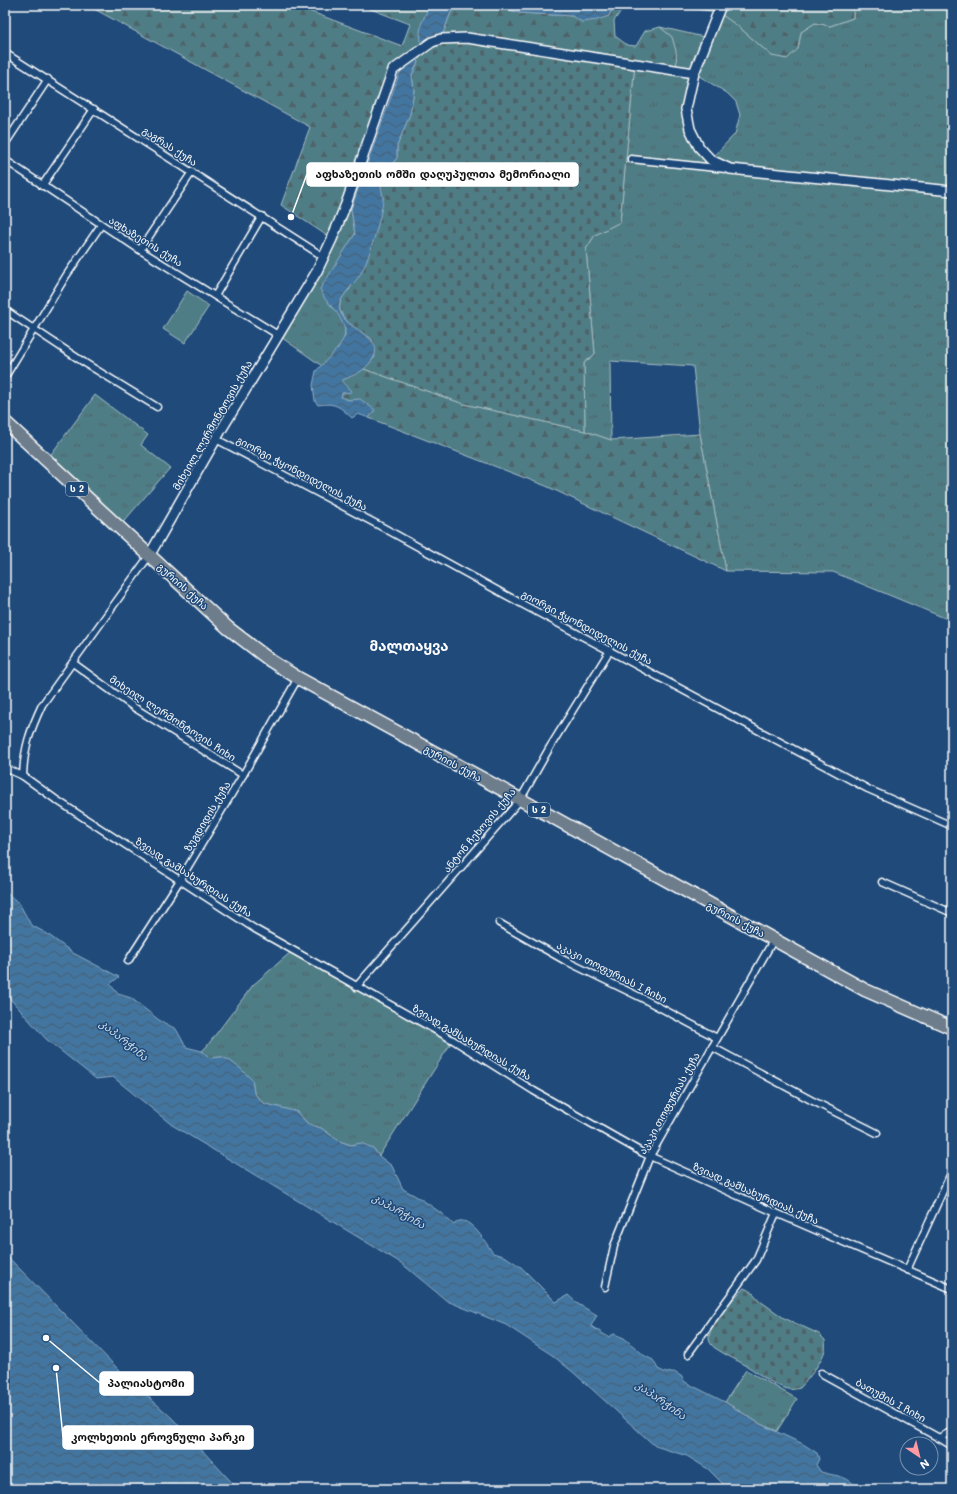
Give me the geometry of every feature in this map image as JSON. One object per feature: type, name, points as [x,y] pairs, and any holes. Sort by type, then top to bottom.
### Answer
[{"type":"highway","name":"გურიის ქუჩა","points":[[5,422],[228,628],[271,661],[298,678],[865,990],[952,1028]]},
{"type":"street","points":[[721,5],[694,73],[686,110],[690,129],[699,147],[711,160],[735,170]]},
{"type":"street","name":"მიხეილ ლერმონტოვის ქუჩა","points":[[22,776],[30,731],[42,705],[149,556],[216,439],[317,271],[346,204],[393,70],[432,42],[441,39],[467,38],[694,73]]},
{"type":"street","name":"გაგრას ქუჩა","points":[[5,52],[324,256]]},
{"type":"street","points":[[5,144],[48,79]]},
{"type":"street","points":[[42,186],[94,109]]},
{"type":"street","name":"აფხაზეთის ქუჩა","points":[[5,160],[101,225],[278,335]]},
{"type":"street","points":[[631,160],[952,191]]},
{"type":"street","points":[[140,250],[192,172]]},
{"type":"street","points":[[214,296],[262,216]]},
{"type":"street","points":[[5,377],[66,276],[101,225]]},
{"type":"street","points":[[5,310],[157,407]]},
{"type":"street","name":"გიორგი ჭყონდიდელის ქუჩა","points":[[216,439],[868,789],[952,826]]},
{"type":"street","name":"ანტონ ჩეხოვის ქუჩა","points":[[356,987],[520,800],[550,747],[610,650]]},
{"type":"street","name":"მიხეილ ლერმონტოვის ჩიხი","points":[[73,663],[135,708],[243,775]]},
{"type":"street","name":"ზუგდიდის ქუჩა","points":[[128,961],[180,880],[243,775],[298,678]]},
{"type":"street","name":"ზვიად გამსახურდიას ქუჩა","points":[[5,768],[22,776],[255,929],[356,987],[453,1040],[547,1098],[650,1156],[776,1213],[952,1289]]},
{"type":"street","points":[[882,882],[952,913]]},
{"type":"street","name":"აკაკი თოფურიას I ჩიხი","points":[[499,923],[564,960],[642,998],[717,1038]]},
{"type":"street","name":"აკაკი თოფურიას ქუჩა","points":[[604,1287],[614,1246],[650,1156],[774,939]]},
{"type":"street","points":[[712,1047],[811,1100],[877,1133]]},
{"type":"street","points":[[908,1270],[952,1171]]},
{"type":"street","points":[[688,1354],[756,1260],[776,1213]]},
{"type":"street","name":"ბათუმის I ჩიხი","points":[[821,1372],[935,1436]]},
{"type":"street","points":[[939,1438],[952,1431]]},
{"type":"street","name":"ბათუმის I ჩიხი","points":[[939,1438],[952,1446]]},
{"type":"green space","points":[[87,5],[293,5],[402,46],[410,24],[360,5],[430,5],[422,49],[393,70],[332,239],[281,205],[310,127]]},
{"type":"green space","points":[[461,5],[494,5],[520,13],[572,16],[582,22],[609,16],[613,5],[625,5],[614,21],[615,36],[627,45],[636,46],[645,31],[660,27],[672,37],[676,51],[677,70],[441,39],[451,12]]},
{"type":"green space","points":[[664,5],[853,5],[853,18],[830,26],[815,23],[801,32],[798,49],[787,59],[772,56],[739,27],[718,12]]},
{"type":"green space","points":[[853,5],[952,5],[952,621],[833,572],[726,571],[700,434],[693,366],[610,361],[611,440],[585,431],[584,363],[595,354],[586,249],[595,235],[620,222],[635,63],[672,37],[660,27],[708,38],[718,12],[739,27],[772,56],[798,49],[801,32],[815,23],[830,26],[853,18]],"holes":[[[694,73],[727,93],[736,102],[740,115],[735,134],[711,159],[690,129],[686,109]]]},
{"type":"green space","points":[[441,39],[635,63],[620,222],[595,235],[586,249],[595,354],[584,363],[585,431],[464,404],[364,369],[375,357],[372,339],[350,324],[341,312],[340,305],[343,297],[350,289],[383,199],[380,183],[382,176],[397,158],[397,146],[410,114],[414,90],[412,75],[422,49]]},
{"type":"green space","points":[[346,204],[351,209],[355,234],[321,289],[326,299],[342,320],[345,328],[345,335],[339,348],[322,366],[278,335],[317,271]]},
{"type":"green space","points":[[187,291],[209,306],[185,343],[163,329]]},
{"type":"green space","points":[[364,369],[464,404],[585,431],[611,440],[700,434],[726,571],[546,486],[369,418],[374,410],[360,400],[348,400],[341,397],[341,393],[352,391],[341,381]]},
{"type":"green space","points":[[95,395],[148,435],[141,445],[170,468],[119,527],[46,461]]},
{"type":"green space","points":[[292,951],[453,1040],[379,1156],[373,1148],[351,1145],[339,1141],[321,1128],[308,1124],[297,1112],[263,1103],[254,1093],[252,1080],[222,1057],[210,1058],[202,1051],[253,985]]},
{"type":"green space","points":[[744,1288],[752,1292],[760,1301],[784,1318],[819,1334],[825,1340],[824,1354],[818,1365],[800,1388],[789,1389],[777,1385],[747,1366],[719,1351],[710,1342],[710,1332],[717,1318]]},
{"type":"green space","points":[[746,1370],[797,1399],[777,1431],[760,1424],[725,1402]]},
{"type":"water","points":[[430,5],[463,5],[451,12],[441,39],[422,49],[420,32],[422,22]]},
{"type":"water","points":[[494,5],[613,5],[609,16],[597,20],[582,22],[572,16],[520,13]]},
{"type":"water","points":[[416,58],[418,62],[412,75],[414,90],[410,114],[397,146],[397,158],[385,172],[381,180],[383,201],[372,246],[361,273],[343,296],[340,303],[341,313],[346,321],[371,340],[375,348],[374,357],[363,370],[341,381],[352,392],[342,393],[341,397],[348,400],[360,399],[375,410],[369,418],[358,414],[352,418],[337,406],[329,404],[318,405],[315,401],[313,385],[316,371],[338,348],[345,336],[345,328],[338,314],[325,299],[320,289],[355,234],[351,209],[400,72],[406,64]]},
{"type":"water","name":"კაპარჭინა","points":[[5,892],[19,903],[31,925],[46,933],[73,953],[119,977],[110,984],[118,994],[131,998],[159,1020],[176,1029],[186,1047],[202,1051],[210,1058],[222,1057],[229,1060],[241,1069],[252,1080],[254,1093],[263,1103],[297,1112],[308,1124],[321,1128],[339,1141],[351,1145],[361,1143],[373,1148],[379,1156],[392,1166],[403,1189],[441,1213],[454,1225],[459,1221],[464,1221],[469,1224],[479,1233],[493,1253],[506,1257],[521,1267],[556,1302],[568,1295],[578,1304],[597,1315],[591,1326],[608,1337],[614,1334],[624,1338],[645,1356],[653,1360],[658,1369],[666,1373],[674,1372],[681,1376],[685,1382],[725,1402],[760,1424],[803,1444],[817,1453],[819,1459],[816,1465],[821,1472],[845,1478],[859,1489],[728,1489],[708,1469],[687,1456],[655,1446],[552,1355],[506,1325],[447,1301],[401,1263],[172,1125],[113,1077],[96,1079],[46,1039],[5,993]]},
{"type":"water","points":[[5,1254],[123,1374],[172,1418],[238,1489],[5,1489]]},
{"type":"place","name":"აფხაზეთის ომში დაღუპულთა მემორიალი","points":[[291,217]]},
{"type":"place","name":"პალიასტომი","points":[[46,1338]]},
{"type":"place","name":"კოლხეთის ეროვნული პარკი","points":[[56,1368]]},
{"type":"district","name":"მალთაყვა","points":[[409,646]]}]
